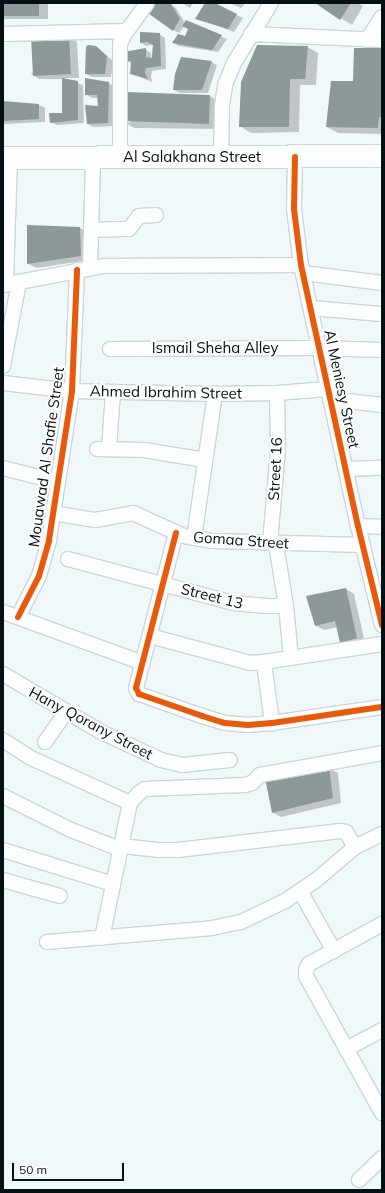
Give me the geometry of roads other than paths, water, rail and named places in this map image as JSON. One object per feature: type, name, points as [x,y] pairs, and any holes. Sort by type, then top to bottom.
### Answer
[{"type":"main road","name":"Al Salakhana Street","points":[[6,158],[382,156]]},
{"type":"street","points":[[120,158],[120,44],[126,31],[147,3]]},
{"type":"street","points":[[222,157],[222,105],[225,85],[234,63],[271,3]]},
{"type":"street","points":[[368,40],[382,17]]},
{"type":"street","points":[[3,34],[126,31]]},
{"type":"street","points":[[251,34],[382,40]]},
{"type":"street","name":"Al Meniesy Street","points":[[295,157],[294,209],[302,269],[358,526],[363,545],[375,568],[382,625]]},
{"type":"street","points":[[3,366],[10,283],[6,158]]},
{"type":"street","name":"Mouawad Al Shafie Street","points":[[18,618],[44,561],[58,482],[72,390],[84,269],[91,230],[92,158]]},
{"type":"street","points":[[91,230],[129,229],[139,216],[156,214]]},
{"type":"street","points":[[10,283],[84,269],[118,266],[302,269],[382,283]]},
{"type":"street","points":[[310,308],[381,314]]},
{"type":"street","name":"Ismail Sheha Alley","points":[[110,349],[319,348],[382,350]]},
{"type":"street","name":"Ahmed Ibrahim Street","points":[[3,383],[72,390],[113,392],[329,394],[382,405]]},
{"type":"street","points":[[113,392],[103,449],[144,450],[205,460]]},
{"type":"street","points":[[194,538],[215,394]]},
{"type":"street","name":"Street 16","points":[[277,394],[278,449],[273,544],[286,606],[291,658]]},
{"type":"street","points":[[3,468],[58,482]]},
{"type":"street","points":[[346,468],[382,468]]},
{"type":"street","name":"Gomaa Street","points":[[53,513],[95,520],[133,513],[176,533],[213,541],[273,544],[363,545]]},
{"type":"street","points":[[358,526],[382,528]]},
{"type":"street","points":[[176,533],[136,688],[137,692],[141,696],[225,723],[248,725],[272,724],[382,707]]},
{"type":"street","name":"Street 13","points":[[68,559],[234,603],[286,606]]},
{"type":"street","points":[[3,612],[143,663]]},
{"type":"street","points":[[150,636],[250,663],[382,644]]},
{"type":"street","points":[[264,662],[272,724]]},
{"type":"street","name":"Hany Qorany Street","points":[[3,674],[101,732],[161,760],[172,764],[193,764],[230,760]]},
{"type":"street","points":[[45,742],[66,712]]},
{"type":"street","points":[[3,740],[31,758],[130,803]]},
{"type":"street","points":[[102,938],[130,803],[142,790],[246,785],[252,783],[260,775],[382,753]]},
{"type":"street","points":[[3,796],[71,830],[120,847],[178,850],[340,831],[346,832],[355,847]]},
{"type":"street","points":[[47,942],[212,928],[241,922],[266,911],[300,891],[315,881],[355,847],[382,834]]},
{"type":"street","points":[[3,850],[113,884]]},
{"type":"street","points":[[3,880],[60,896]]},
{"type":"street","points":[[300,891],[334,951]]},
{"type":"street","points":[[382,924],[309,964],[306,970],[306,976],[382,1113]]},
{"type":"street","points":[[346,1049],[382,1030]]},
{"type":"street","points":[[359,1180],[382,1158]]}]
